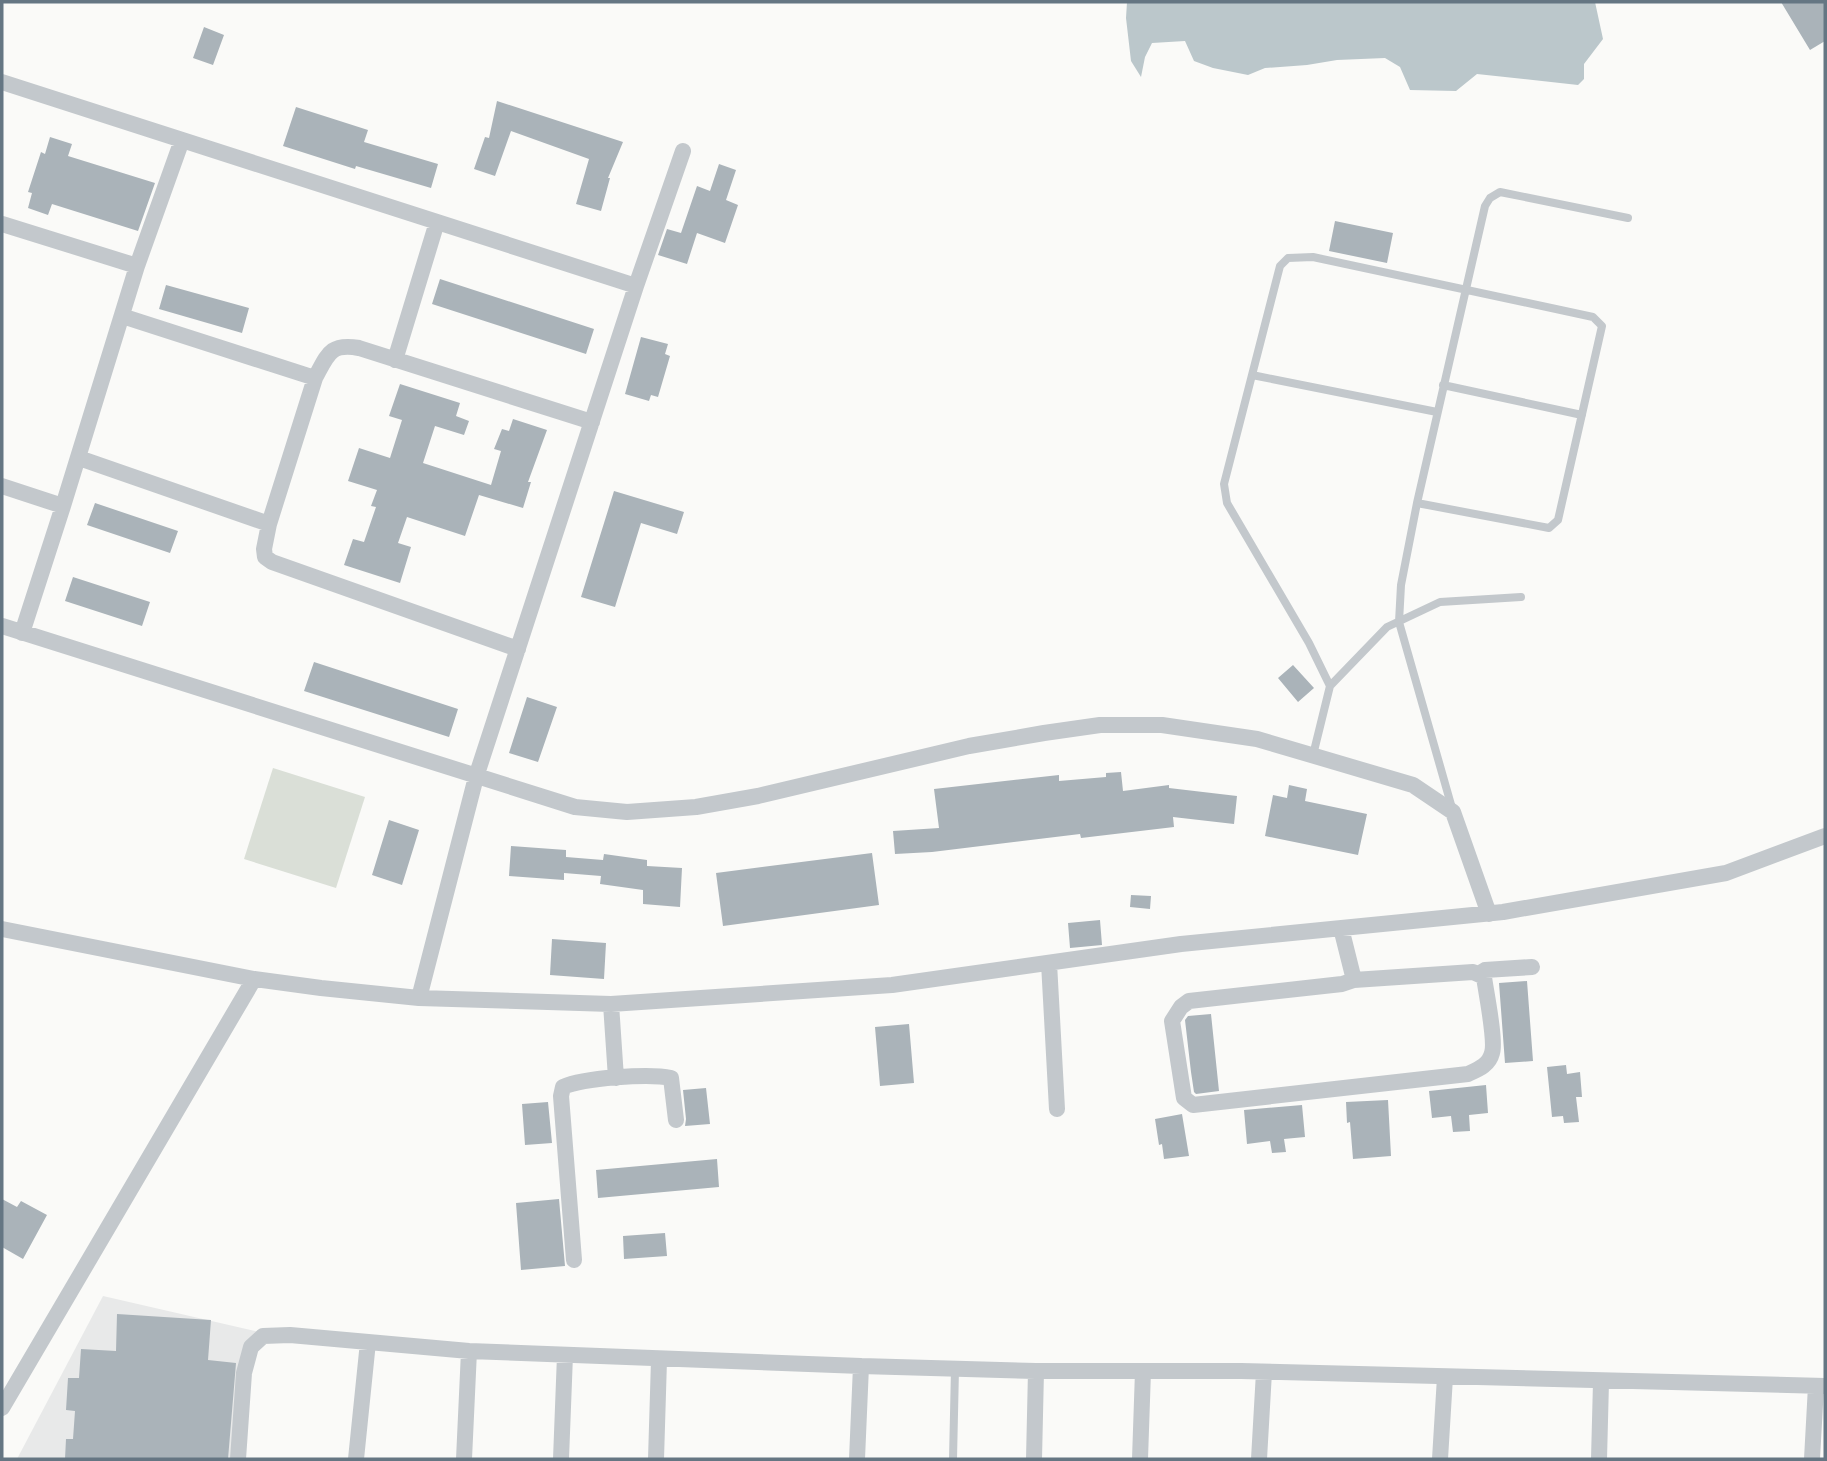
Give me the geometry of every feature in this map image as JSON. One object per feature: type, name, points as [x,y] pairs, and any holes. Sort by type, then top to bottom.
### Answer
[{"type":"street","points":[[2,82],[636,286]]},
{"type":"street","points":[[22,633],[137,266],[182,140]]},
{"type":"street","points":[[419,998],[477,777],[636,286],[683,151]]},
{"type":"street","points":[[395,360],[437,222]]},
{"type":"street","points":[[2,224],[137,266]]},
{"type":"street","points":[[122,316],[315,378]]},
{"type":"street","points":[[518,649],[272,562],[265,557],[269,524],[315,378],[329,352],[343,346],[592,422]]},
{"type":"street","points":[[79,458],[269,524]]},
{"type":"street","points":[[2,486],[63,506]]},
{"type":"street","points":[[2,626],[575,807],[627,812],[696,807],[758,796],[969,746],[1100,724],[1162,725],[1257,739],[1413,785],[1453,812],[1489,914]]},
{"type":"street","points":[[2,929],[254,979],[419,998],[611,1004],[892,985],[1181,944],[1489,914],[1727,873],[1825,836]]},
{"type":"street","points":[[1340,928],[1354,980]]},
{"type":"street","points":[[1049,962],[1057,1109]]},
{"type":"street","points":[[1480,973],[1484,977],[1494,1050],[1484,1066],[1468,1074],[1192,1105],[1184,1098],[1172,1021],[1181,1007],[1189,1001],[1342,984],[1354,980],[1480,973],[1485,970],[1532,967]]},
{"type":"street","points":[[2,1408],[254,979]]},
{"type":"street","points":[[611,1004],[616,1078]]},
{"type":"street","points":[[575,1260],[561,1096],[563,1087],[571,1083],[616,1078],[671,1077],[676,1121]]},
{"type":"street","points":[[238,1459],[244,1373],[251,1346],[262,1336],[290,1335],[470,1351],[659,1360],[1036,1371],[1264,1372],[1821,1386],[1812,1459]]},
{"type":"street","points":[[356,1459],[368,1342]]},
{"type":"street","points":[[464,1459],[470,1351]]},
{"type":"street","points":[[561,1459],[565,1355]]},
{"type":"street","points":[[656,1459],[659,1360]]},
{"type":"street","points":[[857,1459],[861,1366]]},
{"type":"street","points":[[1034,1459],[1036,1371]]},
{"type":"street","points":[[1140,1459],[1143,1371]]},
{"type":"street","points":[[1259,1459],[1264,1372]]},
{"type":"street","points":[[1440,1459],[1445,1377]]},
{"type":"street","points":[[1599,1459],[1601,1382]]},
{"type":"lane","points":[[1453,812],[1399,622],[1401,585],[1417,503],[1485,206],[1490,198],[1500,192],[1628,218]]},
{"type":"lane","points":[[1331,686],[1309,643],[1227,503],[1224,484],[1280,266],[1288,258],[1313,257],[1593,317],[1602,326],[1558,520],[1549,528],[1417,503]]},
{"type":"lane","points":[[1252,375],[1437,412]]},
{"type":"lane","points":[[1443,385],[1582,415]]},
{"type":"lane","points":[[1313,755],[1331,686],[1387,627],[1440,602],[1521,597]]},
{"type":"lane","points":[[953,1459],[956,1369]]},
{"type":"shaded area","points":[[1127,2],[1595,2],[1603,39],[1584,64],[1584,79],[1578,85],[1477,74],[1456,91],[1410,90],[1400,67],[1385,58],[1265,68],[1248,75],[1194,61],[1185,41],[1152,43],[1145,57],[1141,77],[1131,61]]},
{"type":"shaded area","points":[[273,768],[365,797],[336,888],[244,859]]},
{"type":"shaded area","points":[[103,1296],[259,1332],[232,1459],[17,1459]]},
{"type":"building","points":[[1781,2],[1825,2],[1825,41],[1810,50]]},
{"type":"building","points":[[204,27],[224,35],[213,65],[193,58]]},
{"type":"building","points":[[497,101],[623,142],[608,178],[601,211],[576,204],[589,159],[511,131],[495,176],[474,169],[485,137],[489,138]]},
{"type":"building","points":[[296,107],[368,130],[364,142],[438,164],[431,188],[356,166],[355,169],[283,146]]},
{"type":"building","points":[[50,137],[72,144],[68,156],[155,183],[138,231],[52,204],[48,215],[28,208],[32,193],[28,192],[41,152],[45,154]]},
{"type":"building","points":[[719,164],[736,170],[726,200],[738,205],[725,243],[697,233],[687,264],[658,255],[667,229],[681,233],[697,186],[710,191]]},
{"type":"building","points":[[1335,221],[1393,233],[1387,263],[1329,251]]},
{"type":"building","points":[[440,279],[594,329],[586,354],[432,304]]},
{"type":"building","points":[[166,285],[249,308],[242,333],[159,309]]},
{"type":"building","points":[[641,337],[668,344],[665,354],[670,356],[658,397],[651,395],[649,401],[625,394]]},
{"type":"building","points":[[400,384],[460,403],[456,416],[469,421],[464,435],[435,426],[423,463],[491,485],[501,451],[494,449],[502,429],[509,431],[513,419],[547,430],[528,482],[531,482],[523,508],[479,495],[465,536],[407,517],[398,543],[411,547],[400,583],[344,565],[353,539],[364,542],[376,507],[371,506],[377,490],[348,481],[359,448],[390,458],[402,420],[389,416]]},
{"type":"building","points":[[614,491],[684,512],[677,534],[641,523],[615,607],[581,597]]},
{"type":"building","points":[[95,503],[178,531],[170,553],[87,525]]},
{"type":"building","points":[[73,577],[150,602],[142,626],[65,601]]},
{"type":"building","points":[[314,662],[458,709],[449,737],[304,691]]},
{"type":"building","points":[[1293,665],[1314,688],[1298,702],[1278,678]]},
{"type":"building","points":[[527,697],[557,707],[538,762],[509,753]]},
{"type":"building","points":[[1121,772],[1123,791],[1169,785],[1169,788],[1237,796],[1234,824],[1173,817],[1174,827],[895,854],[893,831],[939,828],[934,789],[1059,775],[1059,781],[1106,777],[1106,773]]},
{"type":"building","points":[[1289,785],[1307,789],[1305,801],[1367,814],[1358,855],[1265,836],[1273,795],[1287,798]]},
{"type":"building","points":[[389,820],[419,830],[402,885],[372,875]]},
{"type":"building","points":[[511,846],[566,850],[566,857],[603,860],[604,854],[647,860],[647,866],[682,868],[680,907],[643,904],[643,890],[600,884],[601,876],[564,873],[564,880],[509,876]]},
{"type":"building","points":[[872,853],[879,905],[723,926],[716,873]]},
{"type":"building","points":[[1131,895],[1151,896],[1150,909],[1130,907]]},
{"type":"building","points":[[1100,920],[1102,945],[1070,948],[1068,923]]},
{"type":"building","points":[[552,939],[606,943],[604,979],[550,975]]},
{"type":"building","points":[[1527,981],[1533,1061],[1505,1063],[1499,983]]},
{"type":"building","points":[[1211,1014],[1219,1091],[1196,1094],[1185,1020],[1188,1016]]},
{"type":"building","points":[[909,1024],[914,1083],[880,1086],[875,1027]]},
{"type":"building","points":[[1566,1065],[1567,1074],[1580,1072],[1582,1097],[1576,1097],[1579,1122],[1564,1123],[1563,1116],[1552,1117],[1547,1067]]},
{"type":"building","points":[[1486,1085],[1488,1113],[1469,1115],[1470,1131],[1453,1132],[1451,1116],[1432,1118],[1429,1091]]},
{"type":"building","points":[[706,1088],[710,1124],[685,1126],[683,1090]]},
{"type":"building","points":[[1388,1100],[1391,1156],[1353,1159],[1346,1102]]},
{"type":"building","points":[[548,1102],[552,1143],[525,1145],[522,1104]]},
{"type":"building","points":[[1302,1105],[1305,1137],[1284,1139],[1286,1152],[1272,1153],[1270,1141],[1247,1144],[1244,1110]]},
{"type":"building","points":[[1182,1114],[1189,1156],[1164,1159],[1155,1119]]},
{"type":"building","points":[[717,1159],[719,1187],[598,1198],[596,1170]]},
{"type":"building","points":[[2,1199],[17,1207],[21,1201],[47,1215],[23,1259],[2,1247]]},
{"type":"building","points":[[559,1199],[565,1266],[521,1270],[516,1203]]},
{"type":"building","points":[[665,1233],[667,1256],[624,1259],[623,1236]]},
{"type":"building","points":[[117,1314],[211,1320],[208,1360],[236,1363],[228,1459],[65,1459],[66,1439],[73,1439],[75,1411],[66,1410],[68,1378],[79,1378],[81,1349],[116,1351]]}]
